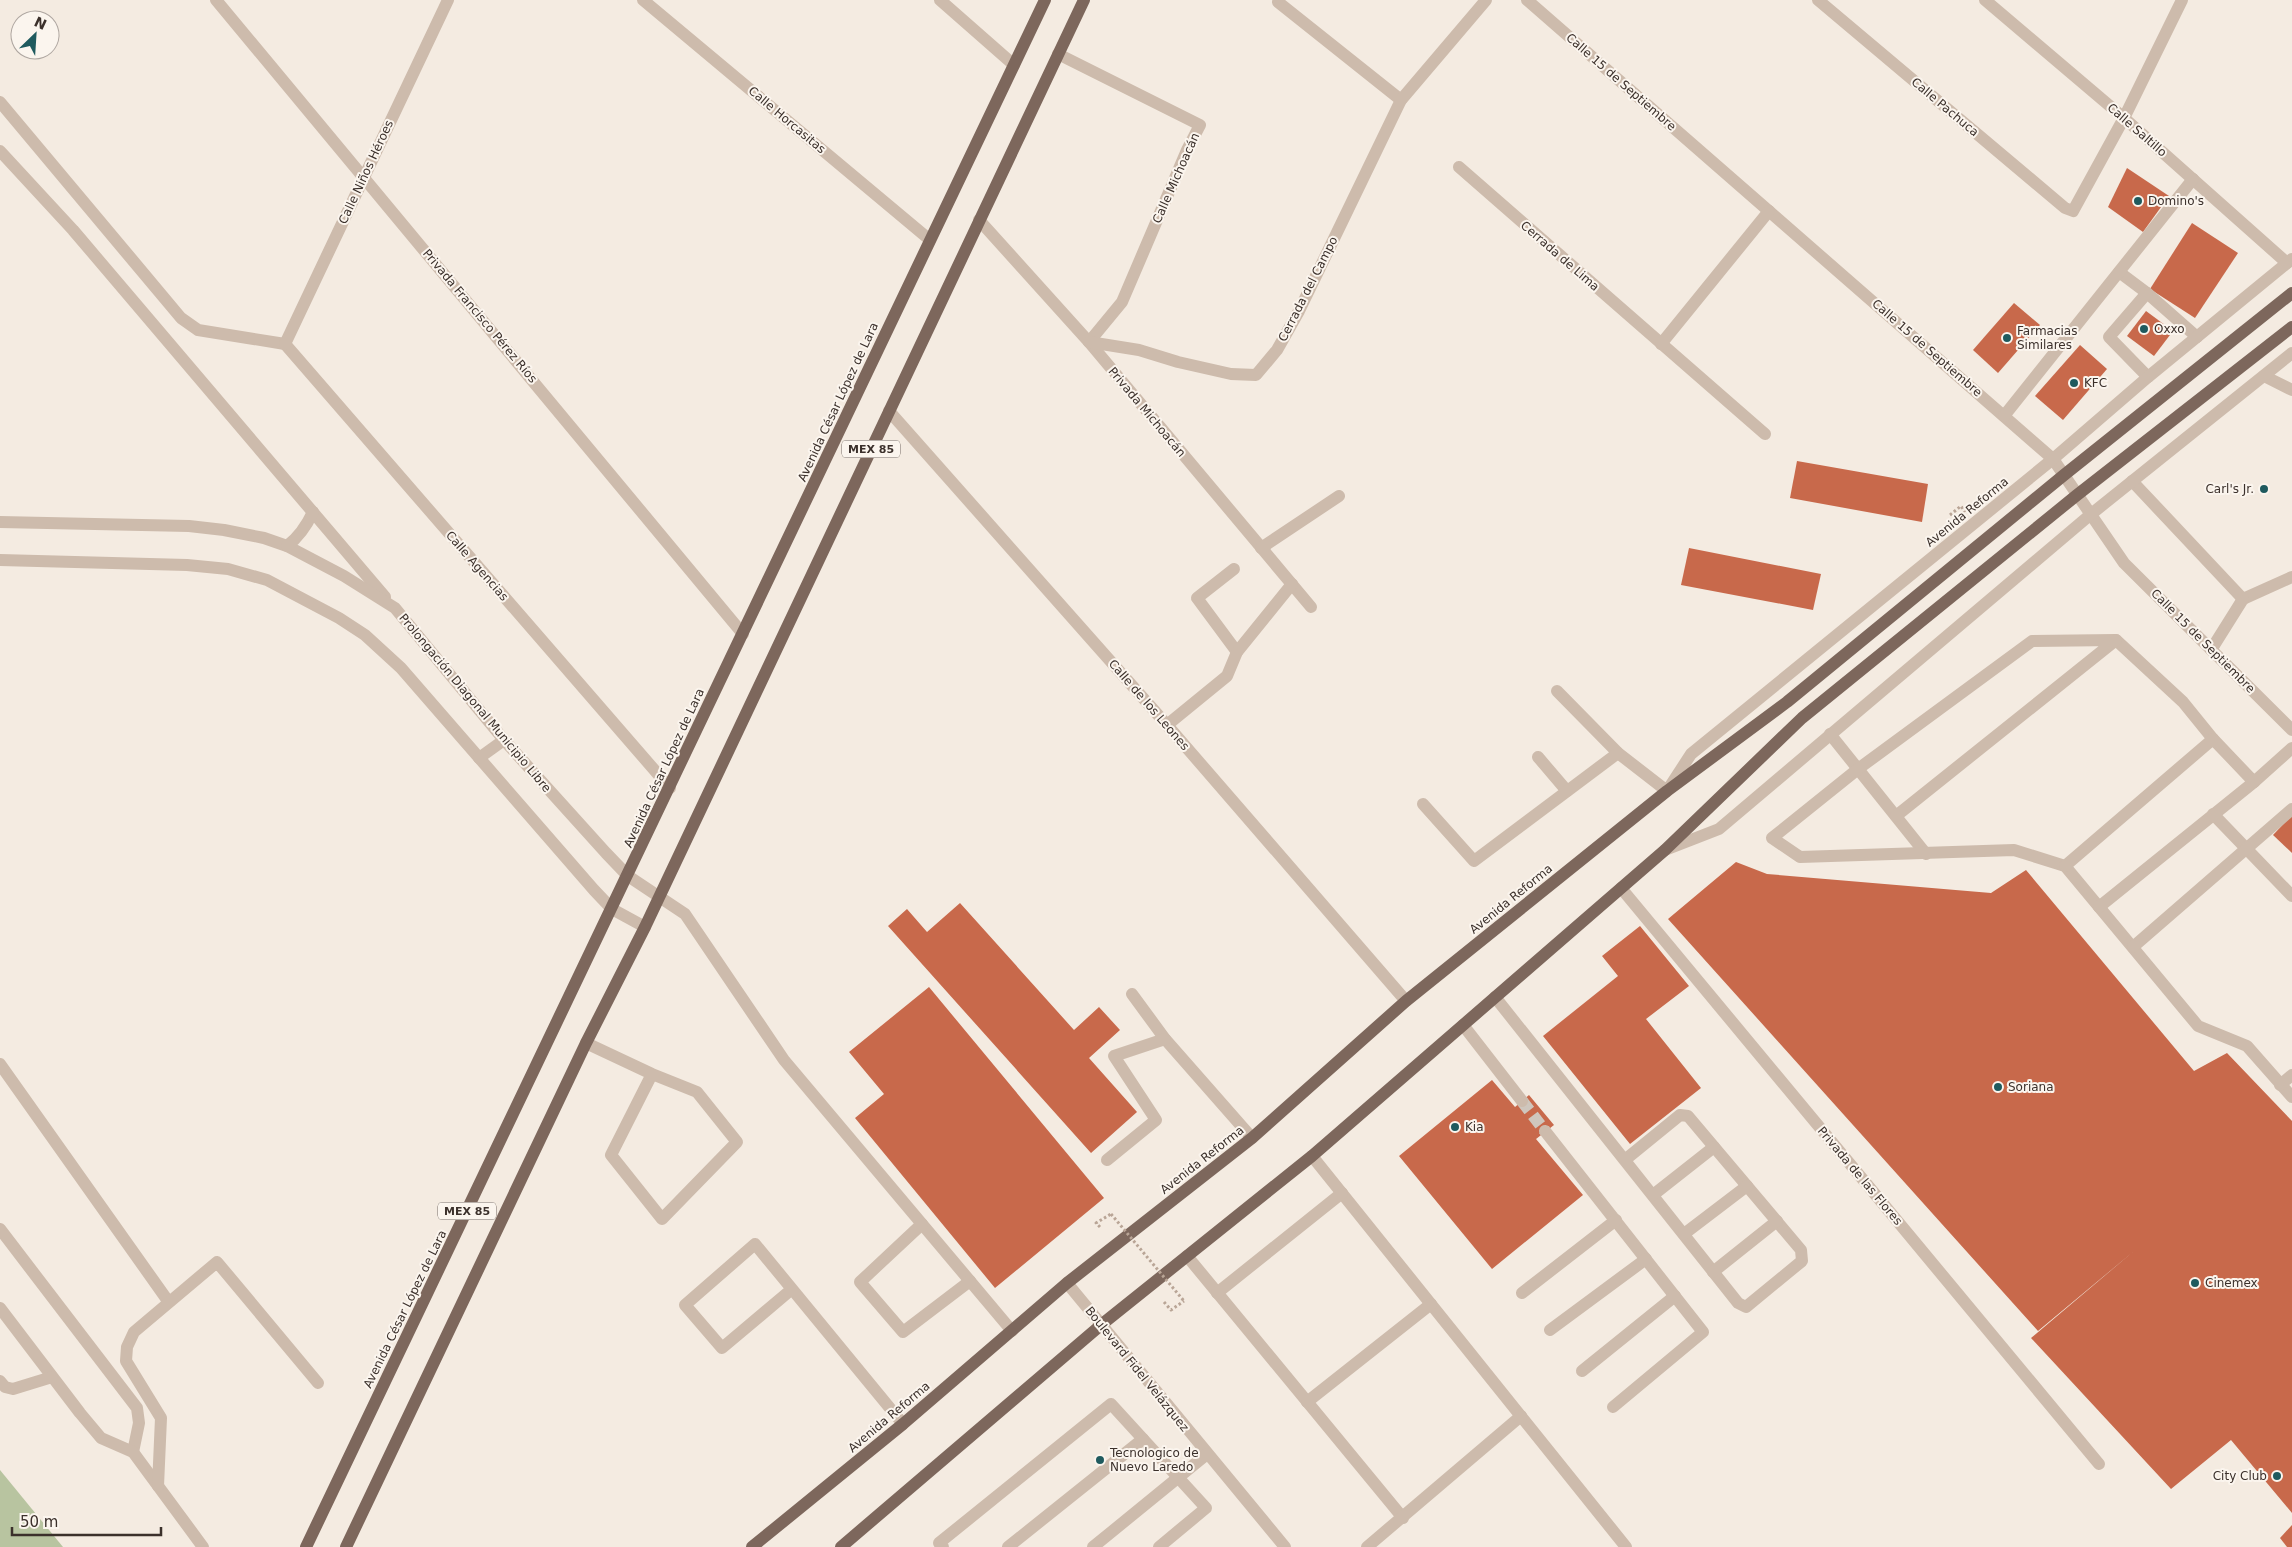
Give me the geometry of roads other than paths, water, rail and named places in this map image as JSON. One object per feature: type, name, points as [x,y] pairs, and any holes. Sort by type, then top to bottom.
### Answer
[{"type":"main road","name":"Avenida César López de Lara","points":[[306,1547],[1045,0]]},
{"type":"main road","name":"MEX 85","points":[[346,1547],[586,1042],[645,927],[1084,0]]},
{"type":"main road","name":"Avenida Reforma","points":[[752,1547],[903,1424],[1067,1283],[1252,1138],[1406,1002],[1667,791],[1787,702],[2064,475],[2292,293]]},
{"type":"main road","points":[[841,1547],[1101,1325],[1312,1156],[1665,850],[1802,718],[2077,495],[2292,327]]},
{"type":"street","name":"Privada Francisco Pérez Ríos","points":[[216,0],[743,634]]},
{"type":"street","name":"Calle Niños Héroes","points":[[284,344],[448,0]]},
{"type":"street","name":"Calle Horcasitas","points":[[643,0],[930,240]]},
{"type":"street","points":[[940,0],[1014,65]]},
{"type":"street","name":"Cerrada del Campo","points":[[1089,342],[1139,350],[1178,362],[1231,374],[1256,375],[1277,350],[1299,311],[1401,100],[1486,0]]},
{"type":"street","name":"Calle 15 de Septiembre","points":[[1527,0],[2053,459],[2124,564],[2292,730]]},
{"type":"street","name":"Calle Pachuca","points":[[1818,0],[2065,208],[2074,211],[2124,118]]},
{"type":"street","name":"Calle Saltillo","points":[[1985,0],[2289,261]]},
{"type":"street","points":[[2124,118],[2182,0]]},
{"type":"street","points":[[1278,2],[1401,100]]},
{"type":"street","name":"Calle Michoacán","points":[[1058,54],[1200,125],[1187,150],[1122,302],[1089,342]]},
{"type":"street","points":[[0,102],[181,318],[198,330],[284,344]]},
{"type":"street","points":[[0,151],[73,230],[395,608]]},
{"type":"street","name":"Cerrada de Lima","points":[[1459,167],[1765,434]]},
{"type":"street","points":[[2004,416],[2193,179]]},
{"type":"street","points":[[1661,344],[1769,211]]},
{"type":"street","name":"Privada Michoacán","points":[[979,220],[1089,342],[1311,607]]},
{"type":"street","name":"Avenida Reforma","points":[[1667,791],[1691,754],[2053,459],[2148,377],[2289,261]]},
{"type":"street","points":[[2118,272],[2147,293],[2197,337]]},
{"type":"street","points":[[2147,293],[2109,337],[2148,377]]},
{"type":"street","name":"Calle Agencias","points":[[284,344],[670,788]]},
{"type":"street","points":[[1665,850],[1719,830],[2090,515],[2291,354]]},
{"type":"street","points":[[2264,376],[2292,390]]},
{"type":"street","name":"Calle de los Leones","points":[[889,411],[1167,725],[1406,1002]]},
{"type":"street","points":[[2132,481],[2243,599]]},
{"type":"street","points":[[1261,548],[1339,496]]},
{"type":"street","points":[[286,546],[301,533],[314,512]]},
{"type":"street","name":"Prolongación Diagonal Municipio Libre","points":[[0,522],[189,526],[224,530],[264,538],[286,546],[344,576],[395,608],[504,740],[628,876],[684,914],[784,1060],[1012,1331]]},
{"type":"street","points":[[0,560],[187,565],[228,569],[268,580],[294,592],[365,635],[401,668],[612,909],[645,927]]},
{"type":"street","points":[[1234,569],[1197,598],[1237,652]]},
{"type":"street","points":[[2211,650],[2243,599],[2292,577]]},
{"type":"street","points":[[1167,725],[1227,676],[1237,652],[1292,584]]},
{"type":"street","points":[[1896,816],[2116,640]]},
{"type":"street","points":[[2254,782],[2213,739],[2183,702],[2116,640],[2032,642],[1858,769],[1772,838],[1800,857],[2014,850],[2065,866],[2198,1026],[2247,1046],[2292,1097]]},
{"type":"street","points":[[1556,691],[1618,753],[1667,791]]},
{"type":"street","points":[[1830,734],[1926,854]]},
{"type":"street","points":[[2065,866],[2213,739]]},
{"type":"street","points":[[479,758],[504,740]]},
{"type":"street","points":[[2099,907],[2254,782],[2292,748]]},
{"type":"street","points":[[1423,804],[1474,861],[1618,753]]},
{"type":"street","points":[[1538,757],[1567,791]]},
{"type":"street","points":[[2133,946],[2292,810]]},
{"type":"street","points":[[2213,814],[2292,896]]},
{"type":"street","name":"Privada de las Flores","points":[[1621,888],[2098,1464]]},
{"type":"street","points":[[1132,994],[1165,1039],[1252,1138]]},
{"type":"street","points":[[1495,997],[1626,1159],[1738,1303],[1746,1306],[1802,1260],[1801,1250],[1688,1116],[1680,1115],[1626,1159]]},
{"type":"street","points":[[1463,1025],[1522,1101]]},
{"type":"street","points":[[1107,1160],[1156,1120],[1114,1056],[1165,1039]]},
{"type":"street","points":[[586,1042],[652,1074],[696,1092],[737,1142],[662,1219],[611,1155],[652,1074]]},
{"type":"street","points":[[0,1064],[168,1301]]},
{"type":"street","points":[[2280,1085],[2292,1075]]},
{"type":"street","points":[[1545,1131],[1703,1332],[1613,1407]]},
{"type":"street","points":[[1653,1195],[1714,1147]]},
{"type":"street","points":[[1312,1156],[1626,1547]]},
{"type":"street","points":[[1684,1234],[1747,1186]]},
{"type":"street","points":[[1217,1293],[1342,1193]]},
{"type":"street","points":[[1522,1293],[1616,1220]]},
{"type":"street","points":[[1713,1272],[1777,1221]]},
{"type":"street","points":[[922,1224],[860,1282],[903,1332],[970,1281]]},
{"type":"street","points":[[0,1229],[136,1408],[139,1423],[133,1452]]},
{"type":"street","points":[[792,1289],[722,1348],[685,1305],[755,1244],[792,1289],[903,1424]]},
{"type":"street","points":[[1187,1256],[1403,1518]]},
{"type":"street","points":[[1550,1330],[1646,1259]]},
{"type":"street","points":[[158,1486],[161,1418],[126,1361],[127,1347],[134,1332],[168,1301],[217,1262],[318,1383]]},
{"type":"street","name":"Boulevard Fidel Velázquez","points":[[1067,1283],[1284,1547]]},
{"type":"street","points":[[1582,1371],[1675,1296]]},
{"type":"street","points":[[1307,1402],[1431,1304]]},
{"type":"street","points":[[0,1308],[101,1438],[133,1452],[203,1547]]},
{"type":"street","points":[[0,1381],[5,1387],[14,1389],[52,1377]]},
{"type":"street","points":[[942,1547],[939,1543],[1111,1404],[1206,1508],[1159,1547]]},
{"type":"street","points":[[1368,1547],[1521,1416]]},
{"type":"street","points":[[1008,1547],[1143,1439]]},
{"type":"street","points":[[1093,1547],[1207,1454]]},
{"type":"tunnel","points":[[1522,1101],[1545,1131]]},
{"type":"place","name":"Domino's","points":[[2138,201]]},
{"type":"place","name":"Oxxo","points":[[2144,329]]},
{"type":"place","name":"Farmacias Similares","points":[[2007,338]]},
{"type":"place","name":"KFC","points":[[2074,383]]},
{"type":"place","name":"Carl's Jr.","points":[[2264,489]]},
{"type":"place","name":"Soriana","points":[[1998,1087]]},
{"type":"place","name":"Kia","points":[[1455,1127]]},
{"type":"place","name":"Cinemex","points":[[2195,1283]]},
{"type":"place","name":"Tecnologico de Nuevo Laredo","points":[[1100,1460]]},
{"type":"place","name":"City Club","points":[[2277,1476]]}]
